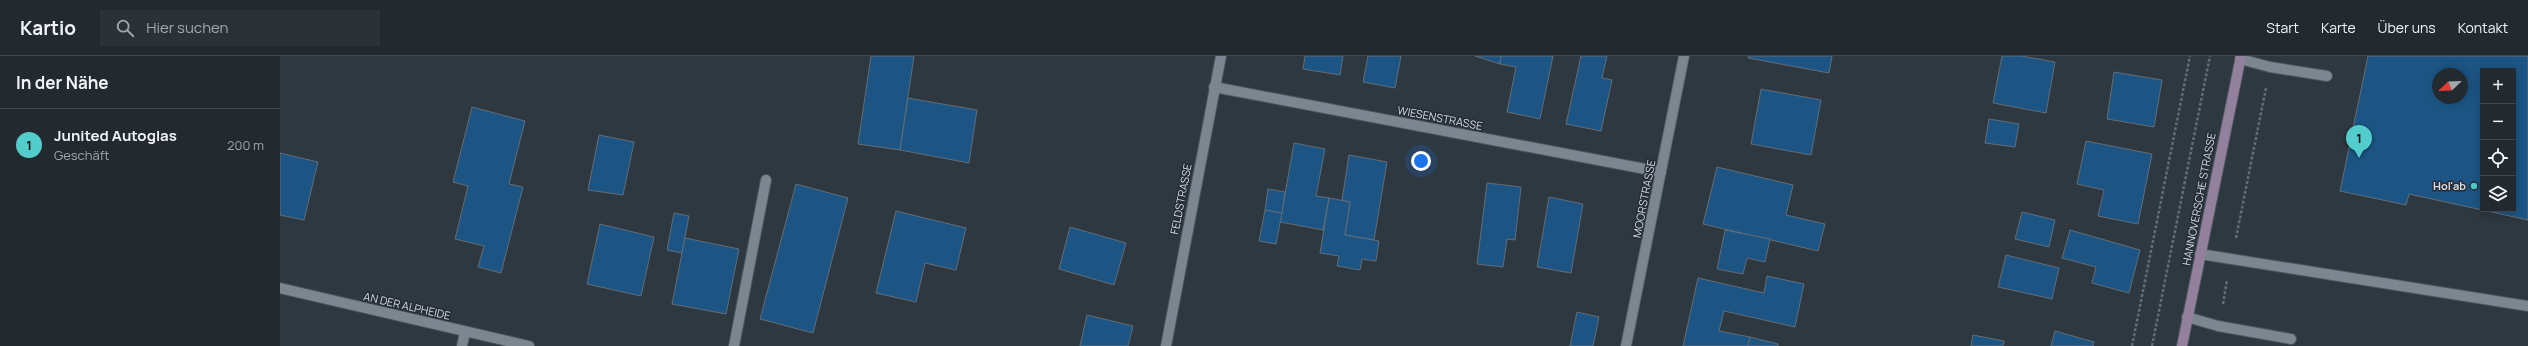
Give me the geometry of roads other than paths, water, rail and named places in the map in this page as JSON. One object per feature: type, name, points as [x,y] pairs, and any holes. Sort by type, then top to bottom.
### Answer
[{"type":"street","name":"FELDSTRASSE","points":[[1166,346],[1221,56]]},
{"type":"street","name":"MOORSTRASSE","points":[[1626,346],[1684,56]]},
{"type":"street","points":[[2240,57],[2270,67],[2327,76]]},
{"type":"street","name":"HANNOVERSCHE STRASSE","points":[[2182,346],[2240,57]]},
{"type":"street","name":"WIESENSTRASSE","points":[[1214,87],[1661,172]]},
{"type":"street","points":[[734,346],[766,180]]},
{"type":"street","points":[[2200,254],[2528,306]]},
{"type":"street","name":"AN DER ALPHEIDE","points":[[280,288],[529,346]]},
{"type":"street","points":[[2188,317],[2218,326],[2291,339]]},
{"type":"street","points":[[462,346],[465,332]]},
{"type":"place","name":"Junited Autoglas","points":[[2359,158]]},
{"type":"place","name":"Hol'ab","points":[[2474,186]]}]
